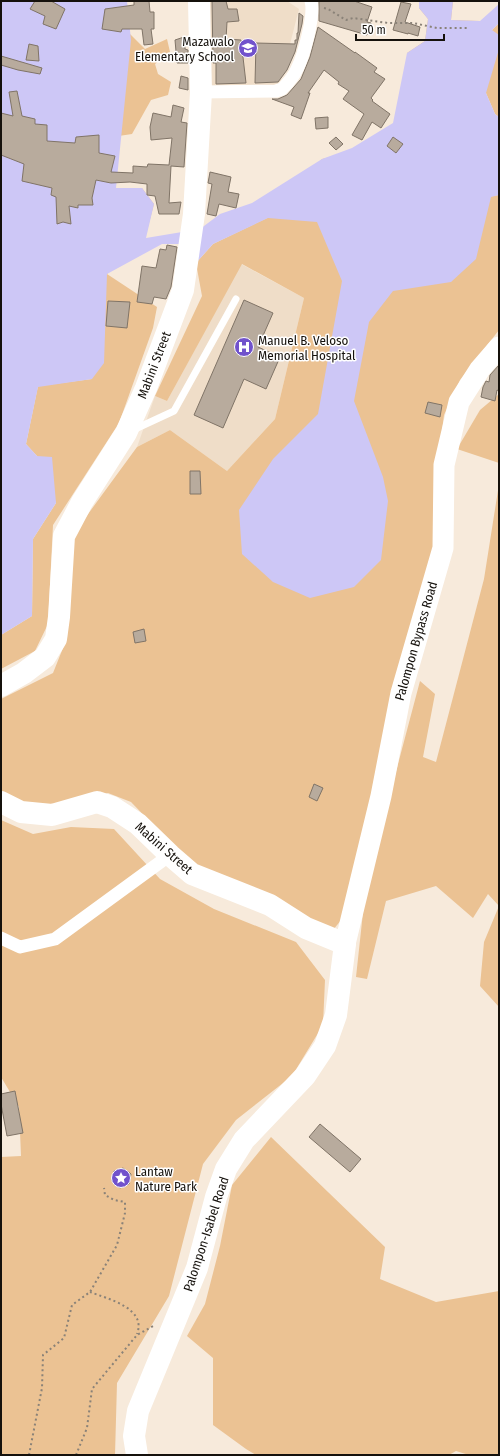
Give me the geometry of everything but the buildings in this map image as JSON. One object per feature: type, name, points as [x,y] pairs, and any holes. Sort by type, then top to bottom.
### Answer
[{"type":"highway","name":"Mabini Street","points":[[1,686],[24,673],[45,657],[56,639],[59,617],[64,536],[82,502],[126,433],[146,388],[183,290],[194,214],[201,92],[199,1]]},
{"type":"highway","name":"Mabini Street","points":[[1,802],[21,812],[52,815],[97,802],[112,806],[138,824],[170,856],[192,874],[270,905],[306,928],[345,944]]},
{"type":"highway","name":"Palompon-Isabel Road","points":[[137,1455],[134,1436],[138,1411],[197,1268],[216,1197],[226,1169],[244,1140],[305,1076],[325,1046],[336,1015],[345,944]]},
{"type":"main road","name":"Palompon Bypass Road","points":[[345,944],[382,796],[401,693],[443,548],[444,465],[459,402],[480,370],[499,347]]},
{"type":"street","points":[[201,92],[276,91],[282,89],[297,70],[304,51],[312,4]]},
{"type":"street","points":[[1,938],[20,947],[55,939],[170,856]]},
{"type":"lane","points":[[126,433],[174,412],[236,299]]},
{"type":"path","points":[[312,4],[328,9],[346,20],[353,18],[388,24],[413,23],[438,28],[468,28]]},
{"type":"path","points":[[29,1455],[42,1388],[43,1355],[64,1338],[72,1305],[90,1292],[117,1245],[125,1213],[125,1202],[114,1200],[105,1195],[104,1188]]},
{"type":"path","points":[[76,1455],[87,1428],[92,1389],[137,1335],[140,1326],[136,1314],[127,1307],[90,1292]]},
{"type":"path","points":[[137,1335],[156,1325]]},
{"type":"shaded area","points":[[1,1],[127,1],[131,40],[116,188],[142,188],[154,204],[146,238],[200,229],[220,214],[252,203],[322,159],[352,148],[393,123],[407,53],[425,41],[428,19],[419,8],[419,1],[453,1],[451,20],[480,21],[499,4],[499,23],[492,30],[499,35],[499,49],[486,93],[495,114],[499,117],[499,195],[491,197],[476,259],[451,282],[393,291],[369,322],[354,401],[383,477],[388,501],[381,560],[354,587],[310,598],[273,582],[242,554],[239,510],[273,459],[318,414],[342,281],[317,222],[268,218],[213,244],[196,263],[184,244],[162,244],[107,274],[104,363],[92,379],[38,387],[26,444],[37,456],[52,457],[56,503],[33,539],[32,616],[1,635]]},
{"type":"shaded area","name":"Mazawalo Elementary School","points":[[287,1],[299,9],[279,87],[207,87],[205,2]]},
{"type":"shaded area","points":[[419,1],[453,1],[451,20],[480,21],[492,30],[499,23],[499,117],[495,114],[486,93],[491,196],[499,195],[499,330],[460,380],[444,415],[435,484],[434,545],[342,919],[333,930],[191,864],[131,802],[108,793],[63,807],[25,806],[1,792],[1,699],[53,673],[67,638],[72,536],[137,447],[170,430],[227,471],[275,419],[304,298],[242,264],[167,401],[155,396],[202,296],[196,263],[213,244],[267,218],[322,159],[419,136],[407,53],[425,41],[428,19],[419,8]]},
{"type":"shaded area","points":[[1,10],[126,30],[145,49],[167,39],[170,52],[155,64],[158,74],[171,82],[168,95],[151,100],[132,134],[112,137]]},
{"type":"shaded area","points":[[142,188],[154,204],[145,238],[107,274],[157,307],[153,328],[119,423],[53,525],[48,624],[35,651],[1,669],[1,635],[32,616],[33,539],[56,503],[37,456],[26,444],[38,386],[92,379],[50,207]]},
{"type":"shaded area","name":"Manuel B. Veloso Memorial Hospital","points":[[241,264],[304,298],[275,419],[227,471],[170,430],[137,447],[155,396],[167,401]]},
{"type":"shaded area","points":[[499,394],[499,463],[457,449],[480,410]]},
{"type":"shaded area","points":[[499,484],[499,906],[488,894],[473,918],[436,886],[386,901],[367,979],[356,977],[366,885],[420,681],[435,694],[423,757],[436,762],[484,579]]},
{"type":"shaded area","points":[[1,820],[33,834],[71,827],[114,829],[160,879],[214,909],[296,942],[325,980],[323,1025],[292,1076],[236,1120],[203,1164],[169,1296],[117,1383],[115,1455],[1,1455],[1,1157],[21,1156],[19,1107],[1,1077]]},
{"type":"shaded area","points":[[499,906],[499,1007],[480,986],[484,942]]},
{"type":"shaded area","points":[[271,1137],[385,1247],[380,1279],[436,1302],[499,1291],[499,1455],[469,1455],[456,1451],[449,1455],[256,1455],[213,1425],[213,1358],[187,1336],[205,1304],[220,1246],[232,1185]]},
{"type":"place","name":"Mazawalo Elementary School","points":[[248,48]]},
{"type":"place","name":"Manuel B. Veloso Memorial Hospital","points":[[244,347]]},
{"type":"place","name":"Lantaw Nature Park","points":[[121,1178]]}]
